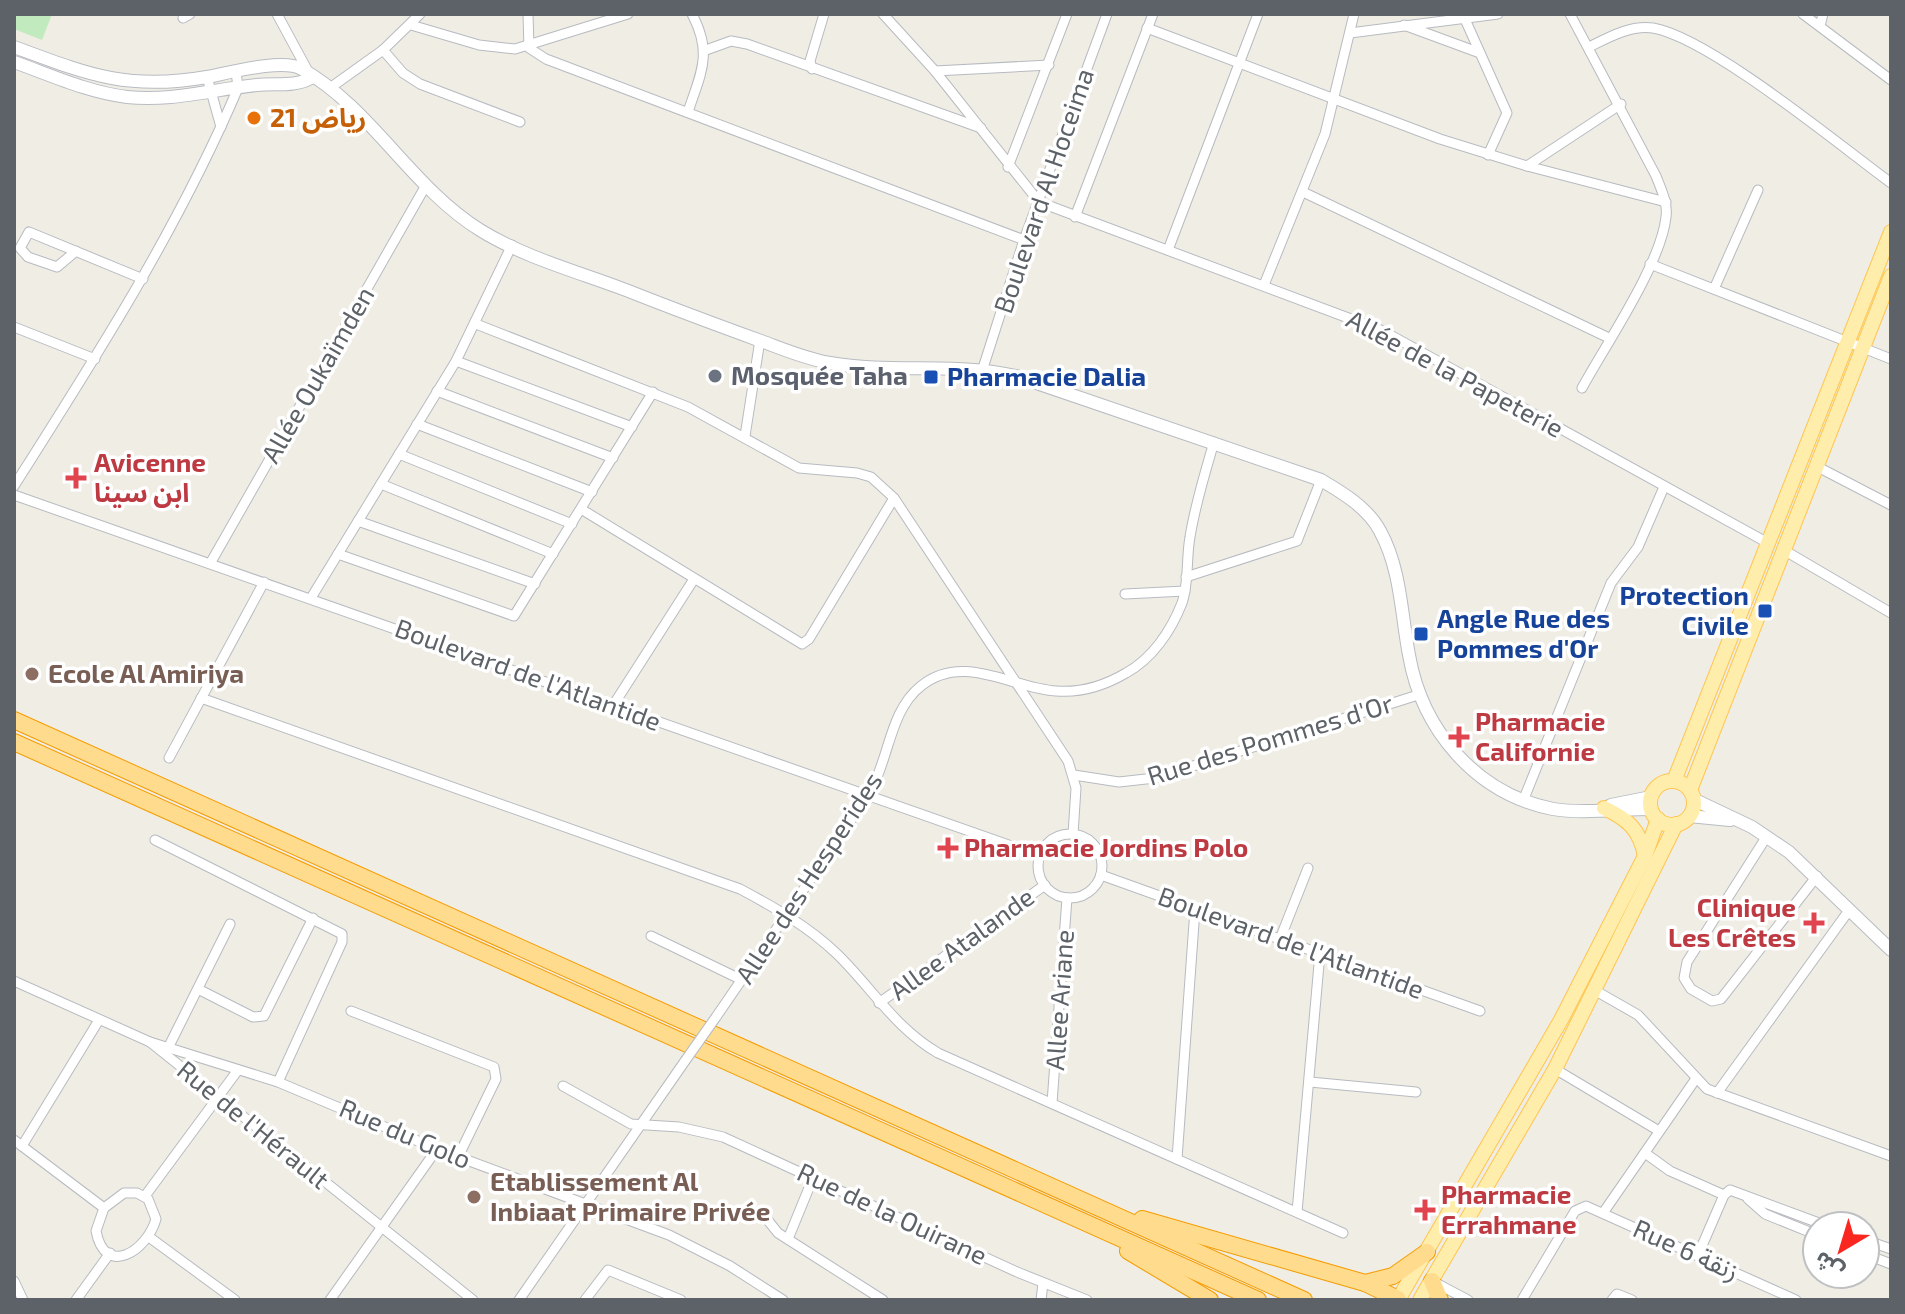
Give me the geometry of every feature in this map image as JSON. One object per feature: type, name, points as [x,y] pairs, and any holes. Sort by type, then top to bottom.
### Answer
[{"type":"highway","points":[[14,720],[1304,1300]]},
{"type":"highway","points":[[14,742],[1258,1300]]},
{"type":"highway","points":[[1093,1206],[1365,1283],[1398,1300]]},
{"type":"highway","points":[[1058,1209],[1210,1300]]},
{"type":"highway","points":[[1365,1283],[1393,1276],[1427,1252]]},
{"type":"highway","points":[[1432,1281],[1440,1300]]},
{"type":"main road","points":[[14,47],[88,74],[122,82],[172,83],[236,71],[294,67],[330,88],[425,187],[462,218],[512,245],[760,340],[826,362],[866,368],[983,368],[1038,382],[1321,480],[1360,507],[1379,528],[1395,563],[1418,695],[1447,745],[1497,789],[1523,801],[1556,809],[1604,808],[1623,800],[1682,820],[1738,821]]},
{"type":"main road","points":[[14,62],[90,90],[129,97],[301,84],[311,78]]},
{"type":"main road","points":[[1420,1300],[1555,1069],[1682,820],[1775,546],[1816,466],[1891,232]]},
{"type":"main road","points":[[1674,781],[1775,546],[1856,344],[1885,307],[1891,276]]},
{"type":"main road","points":[[1398,1300],[1561,1020],[1645,856],[1660,784],[1674,781],[1767,836],[1817,876],[1891,950]]},
{"type":"main road","points":[[1604,808],[1632,826],[1642,840],[1645,856]]},
{"type":"street","points":[[277,14],[311,78]]},
{"type":"street","points":[[330,88],[383,50],[420,14]]},
{"type":"street","points":[[528,14],[529,48]]},
{"type":"street","points":[[411,25],[479,45],[529,48],[628,14]]},
{"type":"street","points":[[688,112],[706,50],[703,35],[692,14]]},
{"type":"street","points":[[812,69],[810,61],[824,14]]},
{"type":"street","points":[[1008,167],[1067,14]]},
{"type":"street","name":"Boulevard Al Hoceima","points":[[983,368],[1024,240],[1107,14]]},
{"type":"street","points":[[1075,217],[1153,14]]},
{"type":"street","points":[[1168,250],[1258,14]]},
{"type":"street","points":[[1264,285],[1303,192],[1335,101],[1354,14]]},
{"type":"street","points":[[1350,33],[1498,14]]},
{"type":"street","points":[[1570,14],[1621,104],[1666,202],[1661,240],[1582,388]]},
{"type":"street","points":[[1803,14],[1891,80]]},
{"type":"street","points":[[1820,26],[1823,14]]},
{"type":"street","points":[[885,15],[935,71],[1008,167],[1039,202]]},
{"type":"street","points":[[1464,17],[1507,113],[1488,155]]},
{"type":"street","points":[[1403,25],[1480,53]]},
{"type":"street","points":[[1147,28],[1335,101],[1488,155],[1666,202]]},
{"type":"street","points":[[1589,47],[1634,28],[1653,28],[1676,36],[1743,76],[1891,183]]},
{"type":"street","points":[[706,50],[731,41],[981,128]]},
{"type":"street","points":[[529,48],[546,59],[1024,240]]},
{"type":"street","points":[[383,50],[403,73],[420,84],[520,122]]},
{"type":"street","points":[[935,71],[1049,65]]},
{"type":"street","points":[[14,486],[143,279],[221,127],[238,88],[236,71]]},
{"type":"street","points":[[207,77],[221,127]]},
{"type":"street","points":[[1527,166],[1621,104]]},
{"type":"street","name":"Allée Oukaïmden","points":[[211,562],[425,187]]},
{"type":"street","points":[[1714,289],[1758,190]]},
{"type":"street","points":[[1303,192],[1609,338]]},
{"type":"street","name":"Allée de la Papeterie","points":[[1039,202],[1383,331],[1891,613]]},
{"type":"street","points":[[76,251],[61,267],[52,267],[28,257],[20,248],[29,232],[76,251],[143,279]]},
{"type":"street","points":[[311,598],[456,361],[512,245]]},
{"type":"street","points":[[1650,264],[1891,359]]},
{"type":"street","points":[[476,324],[653,392],[745,436],[799,468],[871,477],[894,498],[1074,775],[1073,834]]},
{"type":"street","points":[[14,327],[95,359]]},
{"type":"street","points":[[745,436],[760,340]]},
{"type":"street","points":[[456,361],[632,427]]},
{"type":"street","points":[[437,391],[613,458]]},
{"type":"street","points":[[338,554],[508,616],[516,614],[653,392]]},
{"type":"street","points":[[417,424],[592,492]]},
{"type":"street","name":"Allee des Hesperides","points":[[519,1300],[869,794],[879,778],[892,731],[920,686],[940,675],[977,671],[1057,692],[1084,690],[1107,684],[1134,669],[1156,649],[1171,626],[1185,591],[1190,533],[1214,442]]},
{"type":"street","points":[[399,454],[572,524]]},
{"type":"street","points":[[1816,466],[1891,505]]},
{"type":"street","points":[[1186,577],[1297,541],[1321,480]]},
{"type":"street","points":[[381,484],[553,554]]},
{"type":"street","points":[[1523,801],[1611,583],[1638,547],[1664,487]]},
{"type":"street","name":"Boulevard de l'Atlantide","points":[[14,495],[1040,856]]},
{"type":"street","points":[[581,509],[802,644],[809,639],[894,498]]},
{"type":"street","points":[[358,521],[535,584]]},
{"type":"street","points":[[614,704],[694,579]]},
{"type":"street","points":[[169,758],[264,582]]},
{"type":"street","points":[[1125,594],[1185,591]]},
{"type":"street","name":"Rue des Pommes d'Or","points":[[1074,775],[1119,782],[1155,778],[1418,695]]},
{"type":"street","points":[[201,698],[723,881],[787,916],[837,955],[903,1029],[938,1053],[1343,1233]]},
{"type":"street","points":[[1073,834],[1095,845],[1102,860],[1101,875],[1089,892],[1067,898],[1045,885],[1039,869],[1040,856],[1054,839],[1073,834]]},
{"type":"street","points":[[1767,836],[1687,962],[1684,978],[1691,989],[1712,1001],[1721,999],[1817,876]]},
{"type":"street","points":[[155,840],[339,931],[342,942],[278,1082]]},
{"type":"street","points":[[1280,939],[1308,868]]},
{"type":"street","name":"Boulevard de l'Atlantide","points":[[1101,875],[1480,1011]]},
{"type":"street","name":"Allee Atalande","points":[[879,1003],[1045,885]]},
{"type":"street","name":"Allee Ariane","points":[[1052,1103],[1067,898]]},
{"type":"street","points":[[1177,1159],[1195,909]]},
{"type":"street","points":[[1717,1093],[1850,909]]},
{"type":"street","points":[[198,989],[253,1017],[264,1016],[313,918]]},
{"type":"street","points":[[168,1048],[230,924]]},
{"type":"street","points":[[651,936],[742,980]]},
{"type":"street","points":[[1297,1212],[1320,953]]},
{"type":"street","name":"Rue de l'Hérault","points":[[14,981],[150,1042],[473,1300]]},
{"type":"street","points":[[1596,991],[1625,1005],[1649,1025],[1695,1080],[1717,1093],[1891,1156]]},
{"type":"street","points":[[351,1011],[491,1065],[497,1071],[458,1157]]},
{"type":"street","points":[[99,1020],[18,1143],[104,1208]]},
{"type":"street","name":"Rue du Golo","points":[[150,1042],[278,1082],[585,1207],[669,1235],[730,1266],[783,1300]]},
{"type":"street","points":[[1555,1069],[1659,1131]]},
{"type":"street","points":[[145,1196],[238,1070]]},
{"type":"street","points":[[1603,1213],[1695,1080]]},
{"type":"street","points":[[1310,1082],[1416,1092]]},
{"type":"street","name":"Rue de la Ouirane","points":[[563,1086],[624,1121],[641,1126],[699,1130],[1087,1300]]},
{"type":"street","points":[[330,1300],[437,1149]]},
{"type":"street","points":[[1645,1153],[1670,1171],[1724,1195]]},
{"type":"street","points":[[788,1239],[813,1178]]},
{"type":"street","points":[[1698,1255],[1724,1195],[1730,1190],[1801,1217]]},
{"type":"street","points":[[124,1193],[145,1196],[155,1208],[156,1219],[149,1237],[133,1254],[110,1253],[102,1247],[96,1231],[104,1208],[124,1193]]},
{"type":"street","points":[[1746,1197],[1765,1214],[1801,1229]]},
{"type":"street","name":"Rue 6 زنقة","points":[[1522,1300],[1575,1211],[1586,1206],[1794,1300]]},
{"type":"street","points":[[762,1213],[788,1239],[883,1300]]},
{"type":"street","points":[[149,1237],[235,1300]]},
{"type":"street","points":[[76,1300],[110,1253]]},
{"type":"street","points":[[585,1300],[608,1270],[681,1300]]},
{"type":"street","points":[[14,1281],[23,1300]]},
{"type":"street","points":[[1432,1281],[1468,1300]]},
{"type":"street","points":[[1041,1300],[1043,1283]]},
{"type":"street","points":[[1612,1300],[1617,1294],[1632,1300]]},
{"type":"green space","points":[[14,14],[52,14],[42,40],[14,29]]},
{"type":"place","name":"رياض 21","points":[[254,118]]},
{"type":"place","name":"Mosquée Taha","points":[[715,376]]},
{"type":"place","name":"Pharmacie Dalia","points":[[931,377]]},
{"type":"place","name":"Avicenne ابن سينا","points":[[76,478]]},
{"type":"place","name":"Protection Civile","points":[[1765,611]]},
{"type":"place","name":"Angle Rue des Pommes d'Or","points":[[1421,634]]},
{"type":"place","name":"Ecole Al Amiriya","points":[[32,674]]},
{"type":"place","name":"Pharmacie Californie","points":[[1459,737]]},
{"type":"place","name":"Pharmacie Jordins Polo","points":[[948,848]]},
{"type":"place","name":"Clinique Les Crêtes","points":[[1814,923]]},
{"type":"place","name":"Etablissement Al Inbiaat Primaire Privée","points":[[474,1197]]},
{"type":"place","name":"Pharmacie Errahmane","points":[[1425,1210]]}]
